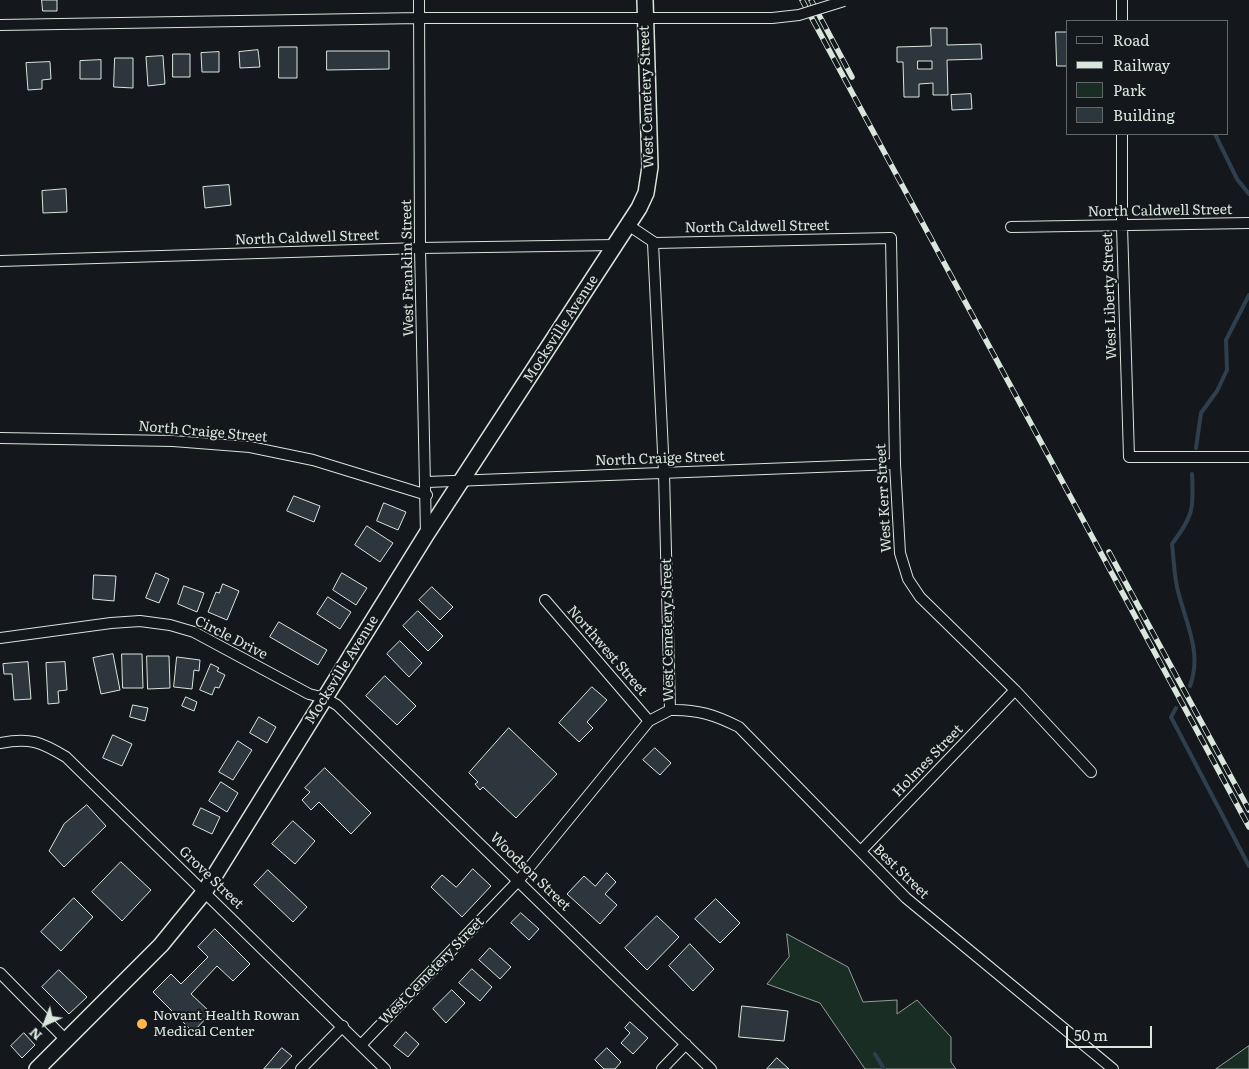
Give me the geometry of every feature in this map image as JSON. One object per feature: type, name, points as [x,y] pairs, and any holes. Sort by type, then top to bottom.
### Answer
[{"type":"street","name":"West Franklin Street","points":[[419,0],[420,248],[427,482],[426,535]]},
{"type":"street","name":"West Cemetery Street","points":[[615,245],[644,198],[649,177],[645,0]]},
{"type":"street","points":[[0,25],[419,18],[772,18],[799,14],[847,0]]},
{"type":"street","points":[[1122,0],[1122,20]]},
{"type":"street","name":"West Liberty Street","points":[[1122,135],[1122,226],[1129,457],[1249,457]]},
{"type":"street","name":"North Caldwell Street","points":[[1011,227],[1249,223]]},
{"type":"street","points":[[628,225],[653,242]]},
{"type":"street","name":"North Caldwell Street","points":[[653,242],[891,238]]},
{"type":"street","name":"West Kerr Street","points":[[891,238],[894,464],[900,553],[908,579],[920,597],[1015,690],[1091,772]]},
{"type":"street","name":"West Cemetery Street","points":[[361,1045],[519,880],[649,721],[670,710],[664,472],[653,242]]},
{"type":"street","name":"North Caldwell Street","points":[[0,261],[420,248],[615,245]]},
{"type":"street","name":"Mocksville Avenue","points":[[37,1069],[161,945],[205,891],[426,535],[615,245]]},
{"type":"street","name":"North Craige Street","points":[[0,438],[173,441],[250,447],[313,460],[427,495]]},
{"type":"street","name":"North Craige Street","points":[[427,482],[894,464]]},
{"type":"street","name":"Northwest Street","points":[[545,600],[649,721]]},
{"type":"street","name":"Circle Drive","points":[[0,638],[111,622],[140,621],[170,625],[194,632],[308,694],[325,698]]},
{"type":"street","name":"Holmes Street","points":[[861,851],[1015,690]]},
{"type":"street","name":"Woodson Street","points":[[325,698],[337,706],[519,880],[711,1069]]},
{"type":"street","name":"Best Street","points":[[670,710],[690,709],[708,712],[739,727],[906,898],[1113,1069]]},
{"type":"street","name":"Grove Street","points":[[0,743],[16,740],[36,741],[66,757],[385,1069]]},
{"type":"street","points":[[0,973],[66,1040]]},
{"type":"street","points":[[301,1069],[343,1026]]},
{"type":"street","points":[[662,1069],[686,1044]]},
{"type":"green space","points":[[787,934],[848,967],[863,1002],[897,1000],[897,1014],[917,1000],[951,1037],[951,1062],[956,1069],[865,1069],[820,1003],[767,984],[789,957]]},
{"type":"green space","points":[[1249,1046],[1249,1069],[1216,1069]]},
{"type":"building","points":[[42,0],[57,0],[57,11],[43,11]]},
{"type":"building","points":[[931,28],[947,28],[947,45],[981,44],[982,59],[947,60],[948,95],[933,95],[933,83],[919,84],[919,97],[904,97],[903,62],[897,62],[897,47],[931,46]],"holes":[[[918,61],[932,61],[932,69],[918,69]]]},
{"type":"building","points":[[1056,32],[1066,32],[1066,66],[1057,66]]},
{"type":"building","points":[[279,47],[297,47],[297,78],[279,78]]},
{"type":"building","points":[[258,50],[260,67],[240,68],[239,52]]},
{"type":"building","points":[[327,51],[389,51],[389,69],[327,70]]},
{"type":"building","points":[[219,52],[219,72],[202,72],[201,53]]},
{"type":"building","points":[[173,54],[190,54],[190,77],[173,77]]},
{"type":"building","points":[[163,56],[165,84],[148,86],[146,57]]},
{"type":"building","points":[[115,58],[133,58],[133,88],[114,87]]},
{"type":"building","points":[[101,60],[101,79],[80,79],[80,61]]},
{"type":"building","points":[[50,62],[51,79],[42,80],[42,89],[28,90],[26,63]]},
{"type":"building","points":[[971,94],[972,109],[952,110],[951,95]]},
{"type":"building","points":[[229,185],[231,205],[205,208],[203,187]]},
{"type":"building","points":[[66,189],[67,212],[43,213],[42,191]]},
{"type":"building","points":[[294,496],[320,506],[314,522],[287,511]]},
{"type":"building","points":[[384,503],[406,512],[398,530],[377,521]]},
{"type":"building","points":[[367,526],[393,543],[380,562],[355,545]]},
{"type":"building","points":[[156,573],[169,579],[159,603],[146,598]]},
{"type":"building","points":[[342,573],[367,588],[356,605],[333,590]]},
{"type":"building","points":[[94,575],[116,576],[114,601],[93,599]]},
{"type":"building","points":[[223,584],[239,591],[227,620],[208,612],[216,592],[219,593]]},
{"type":"building","points":[[184,586],[204,593],[197,612],[178,604]]},
{"type":"building","points":[[432,587],[453,607],[440,620],[419,600]]},
{"type":"building","points":[[328,597],[351,612],[340,629],[317,614]]},
{"type":"building","points":[[418,611],[443,636],[428,651],[403,626]]},
{"type":"building","points":[[279,622],[327,650],[318,665],[270,637]]},
{"type":"building","points":[[400,641],[422,663],[409,677],[387,654]]},
{"type":"building","points":[[113,654],[120,690],[101,694],[93,658]]},
{"type":"building","points":[[122,654],[142,654],[143,688],[123,688]]},
{"type":"building","points":[[147,656],[169,656],[170,688],[148,689]]},
{"type":"building","points":[[177,657],[200,660],[199,671],[194,670],[192,689],[174,687]]},
{"type":"building","points":[[28,662],[31,699],[14,700],[12,674],[4,674],[3,664]]},
{"type":"building","points":[[65,662],[67,690],[58,691],[59,703],[48,704],[46,663]]},
{"type":"building","points":[[211,664],[219,668],[217,671],[225,675],[219,688],[215,687],[212,695],[200,690]]},
{"type":"building","points":[[385,676],[416,706],[397,725],[366,696]]},
{"type":"building","points":[[592,687],[607,700],[587,722],[593,728],[579,742],[559,723]]},
{"type":"building","points":[[186,697],[197,702],[194,711],[182,706]]},
{"type":"building","points":[[133,705],[148,708],[145,721],[130,717]]},
{"type":"building","points":[[259,717],[276,727],[267,743],[250,733]]},
{"type":"building","points":[[509,728],[557,774],[516,818],[483,787],[480,790],[475,784],[478,782],[469,773]]},
{"type":"building","points":[[113,735],[132,744],[122,766],[103,758]]},
{"type":"building","points":[[238,741],[252,750],[233,780],[219,772]]},
{"type":"building","points":[[655,748],[671,763],[660,775],[643,760]]},
{"type":"building","points":[[325,768],[371,813],[351,834],[319,802],[311,810],[302,800],[310,792],[305,788]]},
{"type":"building","points":[[221,782],[238,793],[227,812],[209,801]]},
{"type":"building","points":[[87,805],[106,826],[64,867],[49,851],[64,824]]},
{"type":"building","points":[[201,808],[220,817],[212,834],[193,825]]},
{"type":"building","points":[[293,821],[315,841],[295,864],[272,844]]},
{"type":"building","points":[[121,862],[151,890],[122,921],[92,892]]},
{"type":"building","points":[[473,869],[491,886],[462,917],[431,887],[442,875],[456,887]]},
{"type":"building","points":[[268,870],[307,907],[293,922],[254,885]]},
{"type":"building","points":[[607,873],[616,882],[605,894],[617,905],[600,924],[567,894],[584,876],[595,886]]},
{"type":"building","points":[[74,898],[93,917],[61,951],[41,932]]},
{"type":"building","points":[[716,899],[740,923],[720,943],[695,919]]},
{"type":"building","points":[[521,913],[539,929],[529,940],[511,923]]},
{"type":"building","points":[[657,916],[679,937],[647,970],[625,948]]},
{"type":"building","points":[[215,929],[250,964],[233,981],[217,966],[191,994],[211,1013],[193,1032],[153,992],[171,974],[181,984],[208,957],[198,947]]},
{"type":"building","points":[[690,944],[714,969],[693,991],[669,966]]},
{"type":"building","points":[[490,948],[511,967],[500,979],[479,960]]},
{"type":"building","points":[[472,969],[492,987],[480,1001],[459,983]]},
{"type":"building","points":[[59,970],[87,997],[69,1014],[42,987]]},
{"type":"building","points":[[452,990],[465,1003],[446,1023],[433,1009]]},
{"type":"building","points":[[742,1006],[788,1011],[784,1041],[739,1037]]},
{"type":"building","points":[[630,1022],[648,1038],[633,1054],[621,1043],[630,1033],[625,1028]]},
{"type":"building","points":[[406,1032],[419,1044],[408,1057],[394,1046]]},
{"type":"building","points":[[24,1033],[35,1045],[22,1058],[11,1046]]},
{"type":"building","points":[[282,1048],[292,1056],[280,1069],[264,1069]]},
{"type":"building","points":[[607,1048],[621,1062],[615,1069],[604,1069],[595,1060]]},
{"type":"building","points":[[777,1058],[789,1069],[767,1069]]},
{"type":"waterway","points":[[1215,135],[1237,179],[1249,194]]},
{"type":"waterway","points":[[1196,448],[1201,413],[1217,391],[1227,370],[1226,340],[1249,295]]},
{"type":"waterway","points":[[1190,686],[1193,674],[1194,651],[1177,589],[1172,544],[1191,512],[1193,496],[1192,474]]},
{"type":"waterway","points":[[1176,708],[1171,717],[1249,866]]},
{"type":"waterway","points":[[875,1054],[884,1069]]},
{"type":"railway","points":[[802,0],[1249,827]]},
{"type":"railway","points":[[811,0],[852,77]]},
{"type":"railway","points":[[1109,552],[1249,810]]},
{"type":"place","name":"Novant Health Rowan Medical Center","points":[[142,1024]]}]
